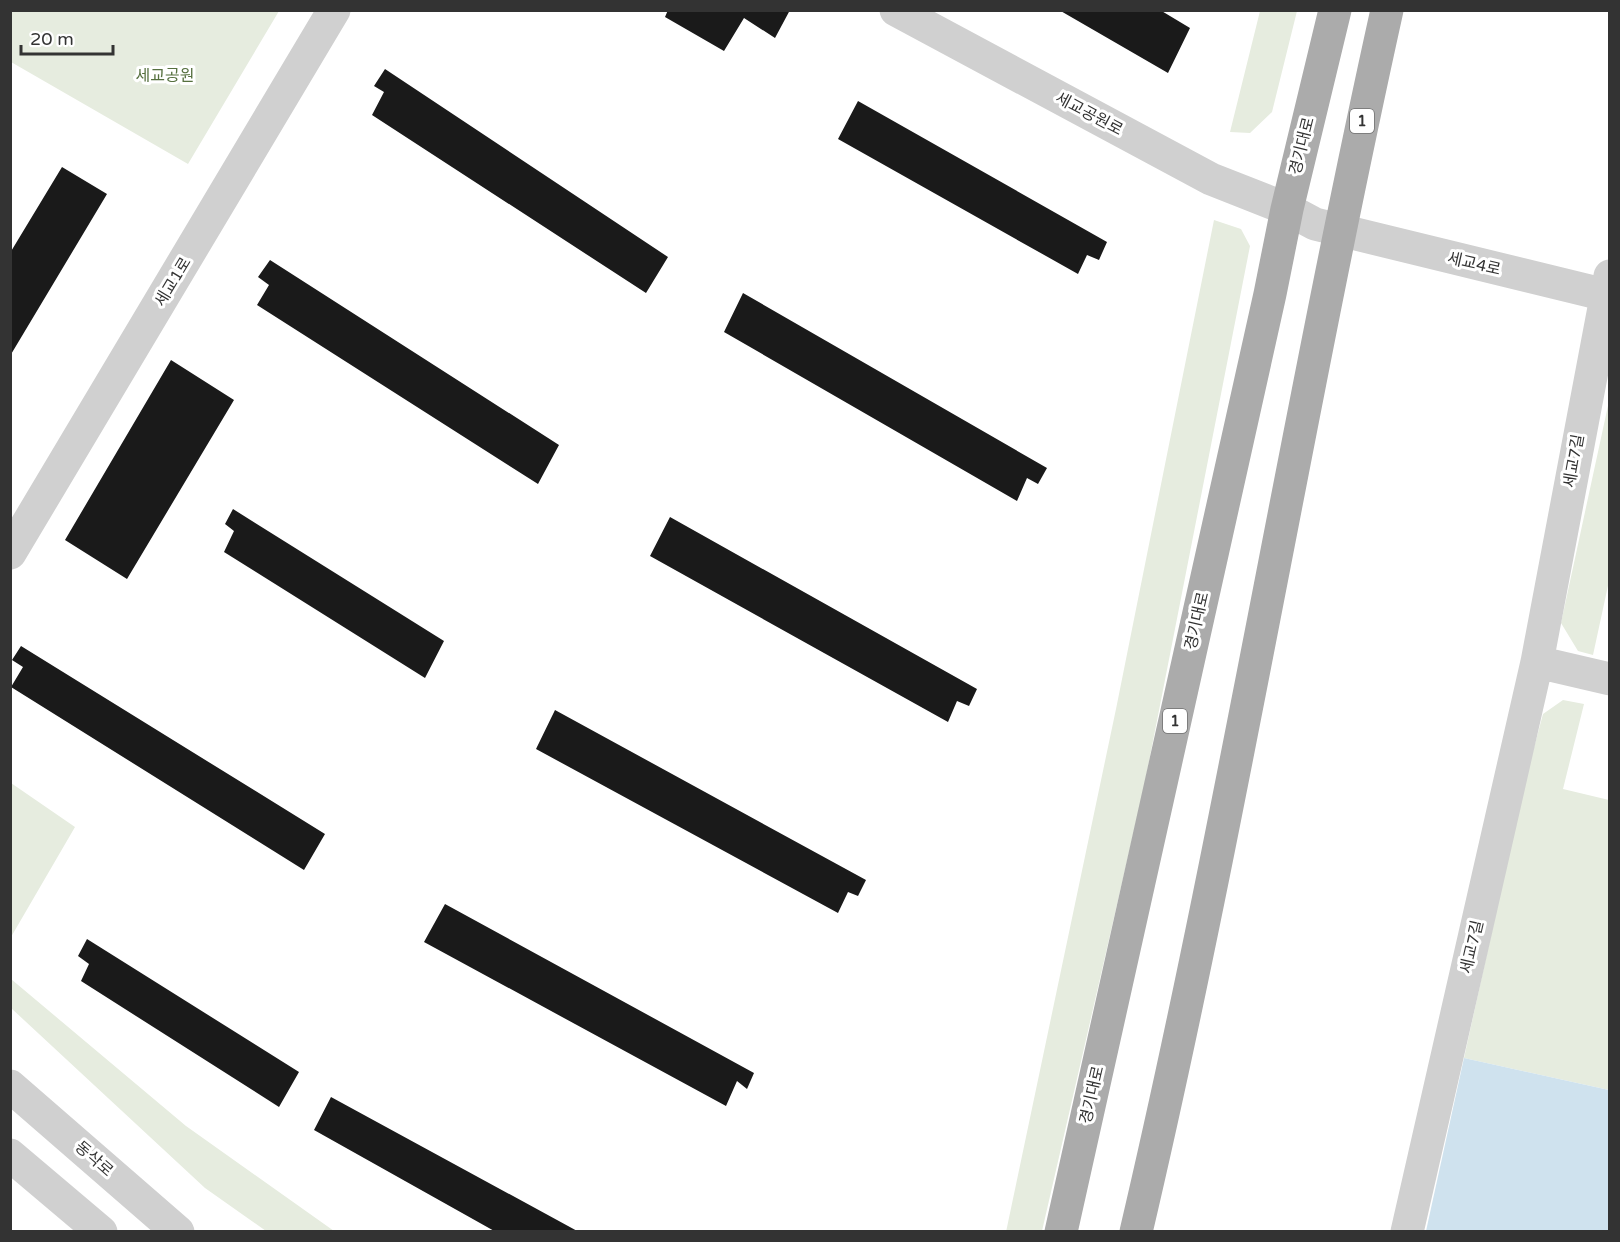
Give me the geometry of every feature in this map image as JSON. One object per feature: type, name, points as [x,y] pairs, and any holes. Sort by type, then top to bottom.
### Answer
[{"type":"main road","name":"경기대로","points":[[1061,1232],[1268,305],[1287,209],[1335,10]]},
{"type":"main road","name":"1","points":[[1136,1232],[1143,1216],[1196,961],[1338,232],[1387,10]]},
{"type":"street","name":"세교1로","points":[[10,553],[52,468],[309,10]]},
{"type":"street","name":"세교1로","points":[[10,523],[52,468],[334,10]]},
{"type":"street","name":"세교공원로","points":[[896,10],[1211,179],[1287,209],[1315,225],[1338,232]]},
{"type":"street","name":"세교4로","points":[[1338,232],[1608,289]]},
{"type":"street","name":"세교7길","points":[[1407,1232],[1537,662],[1608,289]]},
{"type":"street","points":[[1537,662],[1610,679]]},
{"type":"street","name":"동삭로","points":[[10,1086],[178,1232]]},
{"type":"street","points":[[10,1155],[101,1232]]},
{"type":"green space","name":"세교공원","points":[[11,10],[279,11],[188,164],[11,62]]},
{"type":"green space","points":[[1260,11],[1297,11],[1272,112],[1250,133],[1230,132]]},
{"type":"green space","points":[[1214,220],[1241,229],[1250,246],[1144,787],[1042,1231],[1006,1232],[1116,709]]},
{"type":"green space","points":[[1609,401],[1609,581],[1593,655],[1578,651],[1561,623]]},
{"type":"green space","points":[[1563,700],[1584,704],[1563,789],[1609,800],[1609,1090],[1464,1058],[1525,781],[1543,714]]},
{"type":"green space","points":[[11,783],[75,827],[11,937]]},
{"type":"green space","points":[[11,979],[186,1126],[334,1231],[266,1231],[205,1188],[11,1008]]},
{"type":"water","points":[[1464,1058],[1609,1090],[1609,1231],[1426,1231]]},
{"type":"building","points":[[668,10],[790,10],[775,38],[744,18],[724,51],[665,17]]},
{"type":"building","points":[[1059,10],[1160,10],[1190,28],[1168,73]]},
{"type":"building","points":[[385,69],[668,257],[646,293],[372,115],[384,92],[374,86]]},
{"type":"building","points":[[858,101],[1107,242],[1099,260],[1087,255],[1078,274],[838,139]]},
{"type":"building","points":[[62,167],[107,194],[10,356],[10,253]]},
{"type":"building","points":[[270,260],[559,445],[538,484],[257,305],[269,285],[258,277]]},
{"type":"building","points":[[743,293],[1047,468],[1038,484],[1027,478],[1017,501],[724,332]]},
{"type":"building","points":[[171,360],[234,400],[127,579],[65,540]]},
{"type":"building","points":[[233,509],[444,641],[425,678],[224,552],[234,531],[225,524]]},
{"type":"building","points":[[670,517],[977,689],[969,706],[957,701],[948,722],[650,556]]},
{"type":"building","points":[[21,646],[325,834],[304,870],[11,687],[23,667],[12,660]]},
{"type":"building","points":[[555,710],[866,880],[858,896],[848,892],[838,913],[536,749]]},
{"type":"building","points":[[445,904],[754,1073],[747,1089],[737,1081],[726,1106],[424,942]]},
{"type":"building","points":[[87,939],[299,1072],[279,1107],[81,981],[89,964],[78,956]]},
{"type":"building","points":[[331,1097],[579,1232],[496,1232],[314,1130]]}]
